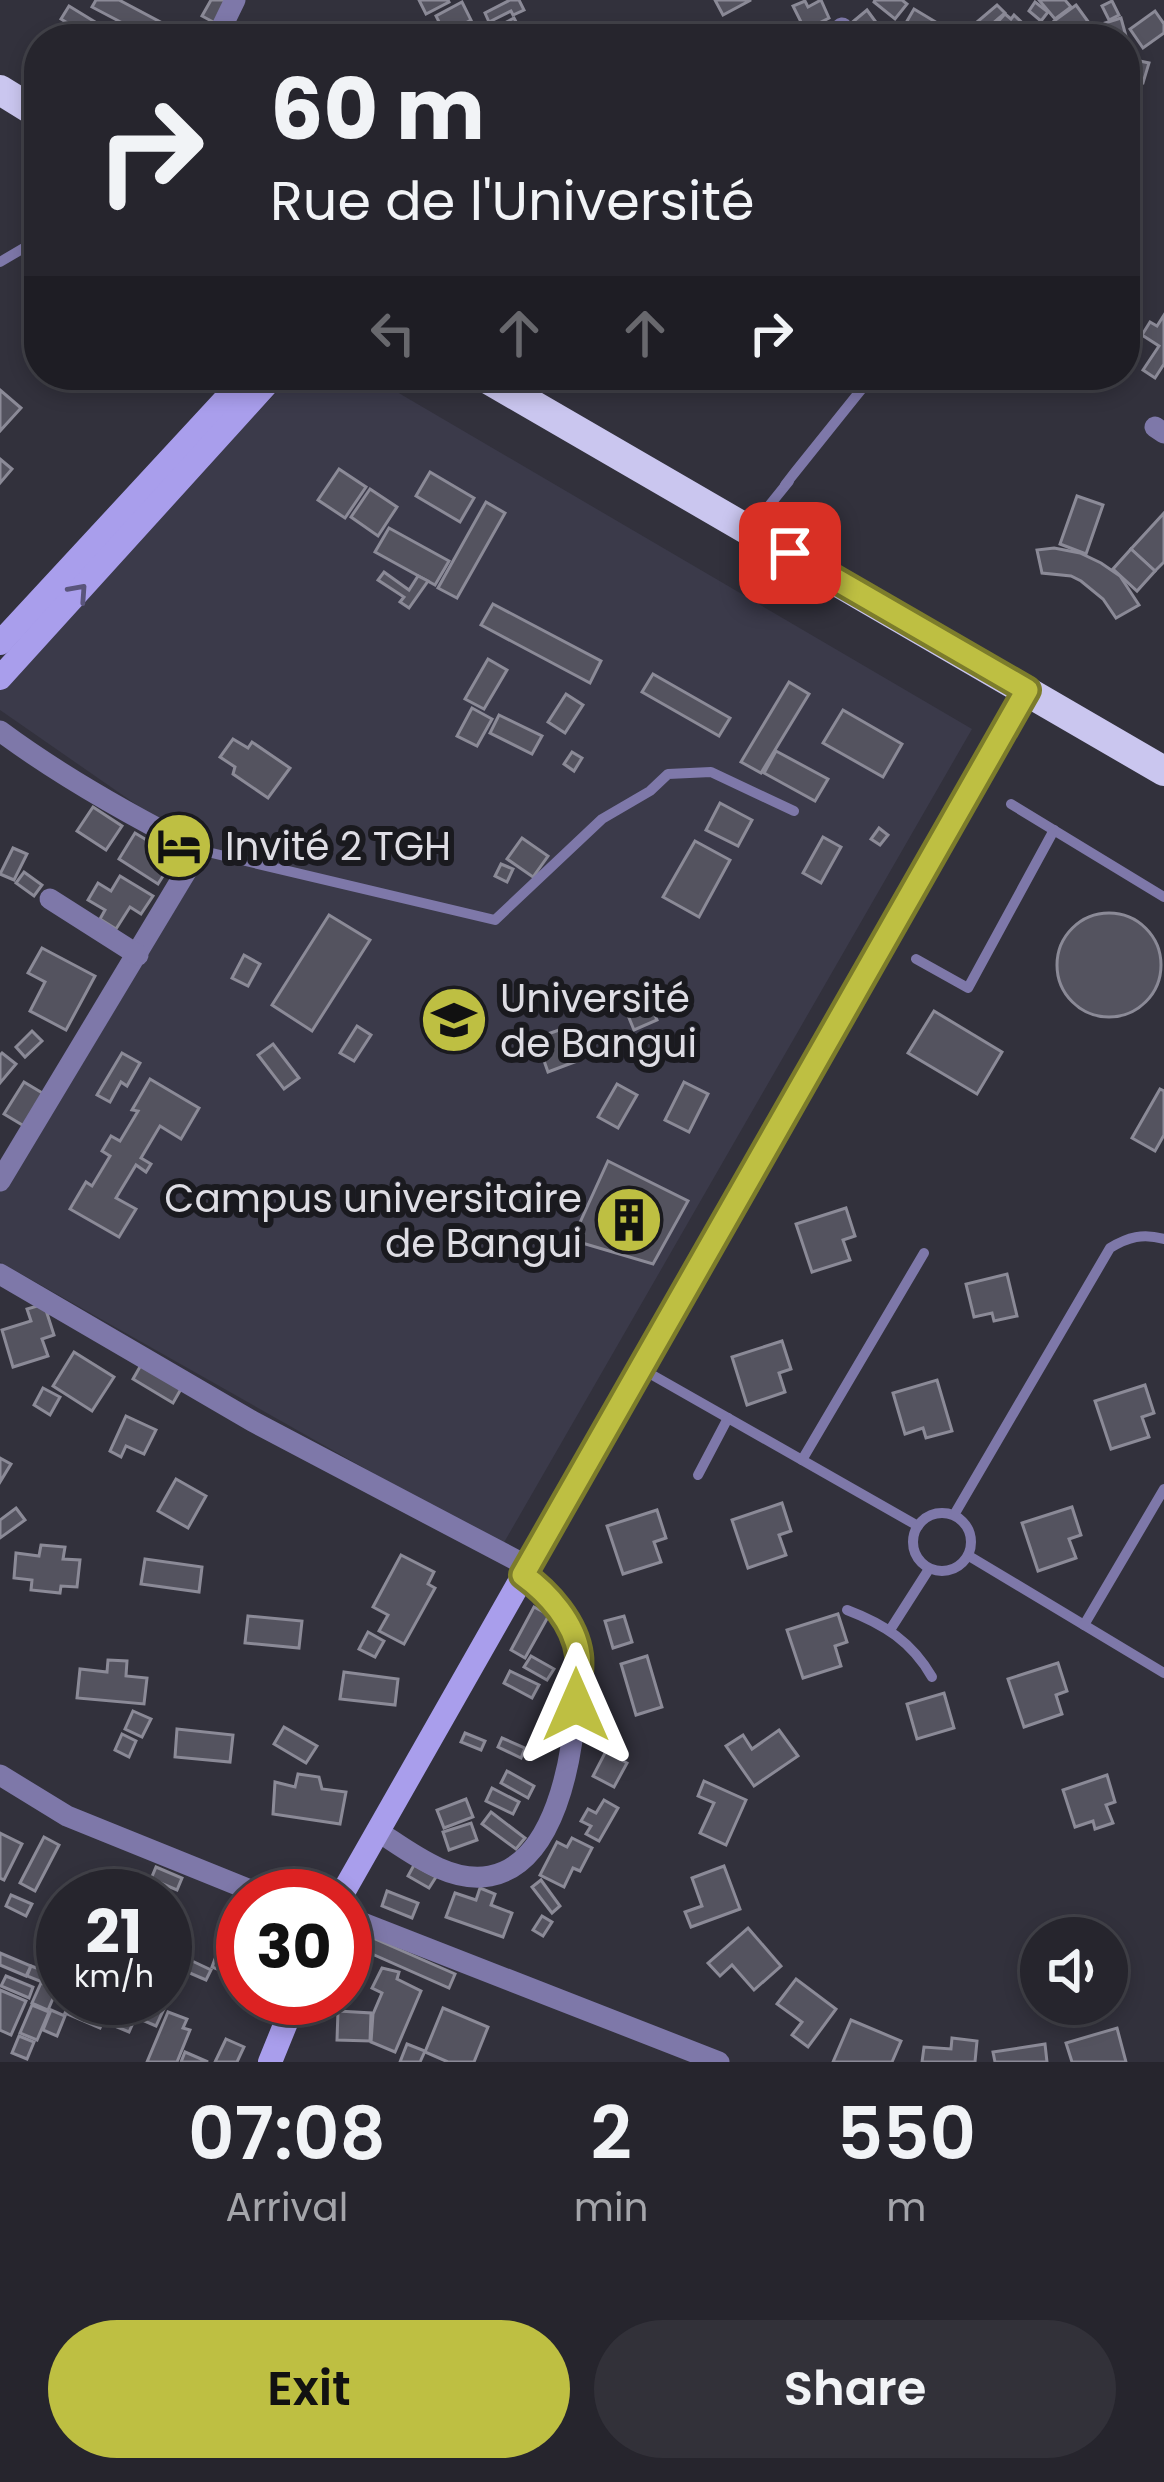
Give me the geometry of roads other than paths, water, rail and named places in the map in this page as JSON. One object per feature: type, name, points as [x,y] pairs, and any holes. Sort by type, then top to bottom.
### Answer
[{"type":"main road","points":[[507,390],[1164,771]]},
{"type":"street","points":[[0,643],[234,390]]},
{"type":"street","points":[[0,678],[261,390]]},
{"type":"street","points":[[357,1869],[1027,690]]},
{"type":"street","points":[[0,731],[83,787],[199,850],[0,1181]]},
{"type":"street","points":[[50,899],[138,955]]},
{"type":"street","points":[[0,1274],[218,1402],[526,1571],[573,1633],[580,1657],[573,1750],[557,1807],[540,1839],[515,1864],[489,1876],[458,1875],[424,1861],[379,1832]]},
{"type":"street","points":[[0,1774],[67,1816],[216,1876]]},
{"type":"street","points":[[372,1927],[718,2062]]},
{"type":"street","points":[[270,2062],[285,2025]]},
{"type":"lane","points":[[750,530],[861,390]]},
{"type":"lane","points":[[861,390],[829,430],[785,485],[808,455],[861,390]]},
{"type":"lane","points":[[199,850],[495,920],[602,819],[650,791],[668,774],[711,772],[794,811]]},
{"type":"lane","points":[[1011,804],[1164,897]]},
{"type":"lane","points":[[916,959],[968,988],[1054,830]]},
{"type":"lane","points":[[954,1515],[1110,1248],[1128,1237],[1164,1239]]},
{"type":"lane","points":[[802,1460],[924,1252]]},
{"type":"lane","points":[[640,1368],[918,1526]]},
{"type":"lane","points":[[698,1475],[728,1418]]},
{"type":"lane","points":[[1084,1625],[1164,1490]]},
{"type":"lane","points":[[940,1513],[954,1515],[971,1533],[969,1556],[955,1569],[929,1569],[914,1549],[918,1526],[940,1513]]},
{"type":"lane","points":[[969,1556],[1164,1673]]},
{"type":"lane","points":[[890,1630],[929,1569]]},
{"type":"lane","points":[[847,1610],[890,1630],[919,1654],[932,1677]]},
{"type":"place","name":"Invité 2 TGH","points":[[179,846]]},
{"type":"place","name":"Université de Bangui","points":[[454,1020]]},
{"type":"place","name":"Campus universitaire de Bangui","points":[[629,1220]]}]
